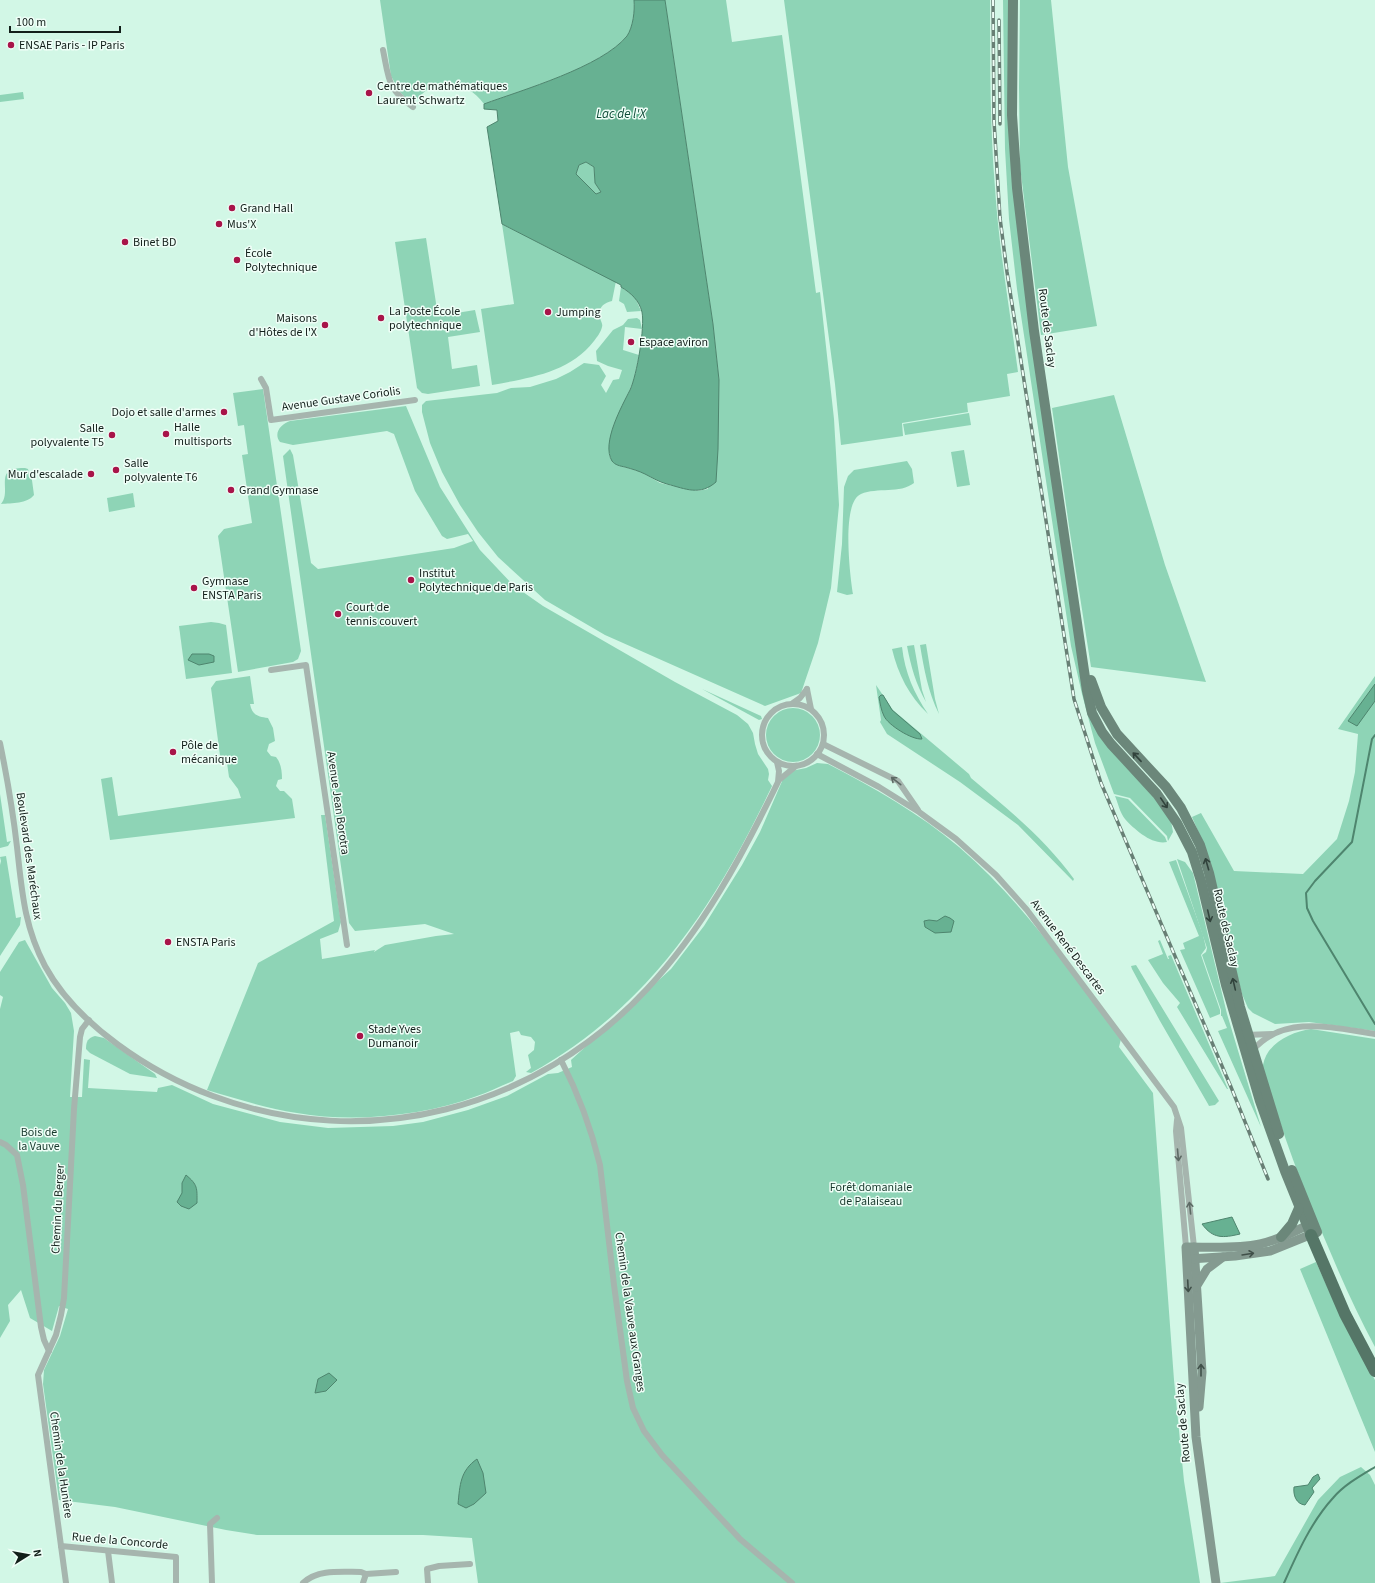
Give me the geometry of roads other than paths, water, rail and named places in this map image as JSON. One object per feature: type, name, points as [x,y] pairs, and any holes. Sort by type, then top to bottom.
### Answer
[{"type":"highway","points":[[1312,1229],[1375,1357]]},
{"type":"highway","points":[[1312,1229],[1345,1314],[1375,1371]]},
{"type":"main road","name":"Route de Saclay","points":[[1013,0],[1012,121],[1017,188],[1034,331],[1083,658],[1095,692],[1117,734],[1166,787],[1181,808],[1195,834],[1208,869],[1240,1007],[1244,1036],[1312,1229]]},
{"type":"main road","name":"Route de Saclay","points":[[1250,1054],[1260,1101],[1299,1208],[1312,1229]]},
{"type":"main road","points":[[1281,1237],[1292,1224],[1299,1208]]},
{"type":"main road","points":[[1190,1247],[1214,1248],[1253,1245],[1312,1229]]},
{"type":"main road","points":[[1196,1437],[1202,1372],[1196,1287],[1191,1259],[1224,1257],[1270,1250],[1312,1229]]},
{"type":"main road","name":"Route de Saclay","points":[[1190,1247],[1196,1437],[1216,1583]]},
{"type":"main road","points":[[1196,1287],[1207,1269],[1224,1257]]},
{"type":"street","points":[[383,50],[388,78],[392,88],[401,98],[413,107]]},
{"type":"street","name":"Avenue Gustave Coriolis","points":[[261,379],[266,388],[271,420],[415,400]]},
{"type":"street","name":"Avenue Jean Borotra","points":[[271,670],[306,665],[347,946]]},
{"type":"street","points":[[794,703],[807,689],[810,709]]},
{"type":"street","points":[[794,703],[810,709],[820,718],[824,730],[823,744],[817,754],[812,760],[797,766],[777,762],[771,757],[763,743],[762,728],[765,720],[774,710],[787,704],[794,703]]},
{"type":"street","name":"Boulevard des Maréchaux","points":[[0,743],[10,799],[23,901],[28,924],[40,954],[51,975],[66,996],[89,1020],[140,1060],[162,1073],[192,1088],[248,1108],[309,1119],[373,1121],[399,1119],[440,1112],[465,1105],[505,1090],[519,1084],[561,1060],[604,1030],[648,989],[678,953],[709,909],[742,855],[778,780],[797,766]]},
{"type":"street","name":"Avenue René Descartes","points":[[823,744],[898,781],[919,812]]},
{"type":"street","name":"Avenue René Descartes","points":[[817,754],[879,787],[919,812],[956,839],[996,875],[1015,895],[1129,1045],[1165,1096],[1170,1100],[1177,1116],[1176,1131],[1190,1247]]},
{"type":"street","name":"Boulevard des Maréchaux","points":[[777,762],[778,780]]},
{"type":"street","name":"Chemin du Berger","points":[[49,1351],[62,1315],[74,1109],[80,1038],[82,1029],[89,1020]]},
{"type":"street","points":[[1250,1054],[1259,1043],[1274,1034],[1298,1026],[1312,1025],[1375,1034]]},
{"type":"street","points":[[1244,1036],[1274,1034]]},
{"type":"street","name":"Chemin de la Vauve aux Granges","points":[[561,1060],[579,1099],[593,1137],[600,1165],[624,1364],[633,1408],[644,1431],[662,1456],[740,1539],[792,1583]]},
{"type":"street","points":[[0,1142],[6,1145],[17,1155],[23,1185],[41,1326],[44,1340],[49,1351]]},
{"type":"street","name":"Chemin de la Hunière","points":[[49,1351],[40,1369],[38,1381],[66,1583]]},
{"type":"street","points":[[212,1583],[210,1524],[217,1518]]},
{"type":"street","name":"Rue de la Concorde","points":[[61,1546],[176,1557],[176,1583]]},
{"type":"street","points":[[108,1551],[112,1583]]},
{"type":"street","points":[[428,1583],[427,1569],[439,1566],[470,1564]]},
{"type":"street","points":[[303,1583],[310,1577],[318,1574],[361,1572],[366,1574],[396,1572]]},
{"type":"street","points":[[364,1583],[366,1574]]},
{"type":"water","name":"Lac de l'X","points":[[634,0],[665,0],[713,324],[719,380],[716,482],[704,489],[698,490],[687,489],[664,483],[640,472],[618,465],[612,461],[609,453],[611,435],[618,415],[633,383],[638,363],[643,319],[641,308],[634,297],[621,287],[621,285],[502,224],[487,127],[498,121],[497,110],[484,109],[484,104],[539,85],[581,67],[599,58],[615,47],[627,36],[631,28],[634,14]],"holes":[[[586,162],[594,167],[595,183],[601,192],[596,194],[576,174],[579,165]]]},
{"type":"water","points":[[192,654],[209,654],[214,656],[214,662],[199,665],[188,660]]},
{"type":"water","points":[[1375,684],[1375,701],[1357,726],[1348,721]]},
{"type":"water","points":[[883,695],[892,710],[920,734],[922,739],[907,735],[886,720],[879,697]]},
{"type":"water","points":[[945,916],[954,921],[951,932],[935,933],[925,927],[924,921],[937,921]]},
{"type":"water","points":[[186,1175],[193,1181],[197,1190],[197,1203],[189,1209],[181,1206],[177,1202],[182,1193],[182,1183]]},
{"type":"water","points":[[1232,1217],[1240,1234],[1223,1237],[1214,1235],[1202,1224]]},
{"type":"water","points":[[329,1373],[337,1380],[326,1391],[315,1393],[318,1379]]},
{"type":"water","points":[[477,1459],[483,1473],[486,1493],[474,1504],[466,1508],[458,1504],[460,1485],[467,1468]]},
{"type":"water","points":[[1318,1474],[1320,1479],[1312,1488],[1314,1492],[1305,1505],[1299,1503],[1294,1493],[1294,1487],[1308,1485],[1313,1477]]},
{"type":"waterway","points":[[1375,735],[1372,739],[1352,842],[1315,881],[1306,893],[1307,908],[1313,921],[1375,1024]]},
{"type":"waterway","points":[[1284,1583],[1305,1539],[1325,1507],[1342,1489],[1375,1467]]},
{"type":"railway","points":[[993,0],[994,121],[1000,218],[1007,272],[1074,699],[1101,783],[1231,1087],[1268,1179]]},
{"type":"railway","points":[[999,20],[1000,124]]},
{"type":"place","name":"ENSAE Paris - IP Paris","points":[[11,45]]},
{"type":"place","name":"Centre de mathématiques Laurent Schwartz","points":[[369,93]]},
{"type":"place","name":"Grand Hall","points":[[232,208]]},
{"type":"place","name":"Mus'X","points":[[219,224]]},
{"type":"place","name":"Binet BD","points":[[125,242]]},
{"type":"place","name":"École Polytechnique","points":[[237,260]]},
{"type":"place","name":"Jumping","points":[[548,312]]},
{"type":"place","name":"La Poste École polytechnique","points":[[381,318]]},
{"type":"place","name":"Maisons d'Hôtes de l'X","points":[[325,325]]},
{"type":"place","name":"Espace aviron","points":[[631,342]]},
{"type":"place","name":"Dojo et salle d'armes","points":[[224,412]]},
{"type":"place","name":"Halle multisports","points":[[166,434]]},
{"type":"place","name":"Salle polyvalente T5","points":[[112,435]]},
{"type":"place","name":"Salle polyvalente T6","points":[[116,470]]},
{"type":"place","name":"Mur d'escalade","points":[[91,474]]},
{"type":"place","name":"Grand Gymnase","points":[[231,490]]},
{"type":"place","name":"Institut Polytechnique de Paris","points":[[411,580]]},
{"type":"place","name":"Gymnase ENSTA Paris","points":[[194,588]]},
{"type":"place","name":"Court de tennis couvert","points":[[338,614]]},
{"type":"place","name":"Pôle de mécanique","points":[[173,752]]},
{"type":"place","name":"ENSTA Paris","points":[[168,942]]},
{"type":"place","name":"Stade Yves Dumanoir","points":[[360,1036]]},
{"type":"park label","name":"Bois de la Vauve","points":[[39,1139]]},
{"type":"park label","name":"Forêt domaniale de Palaiseau","points":[[871,1194]]}]
